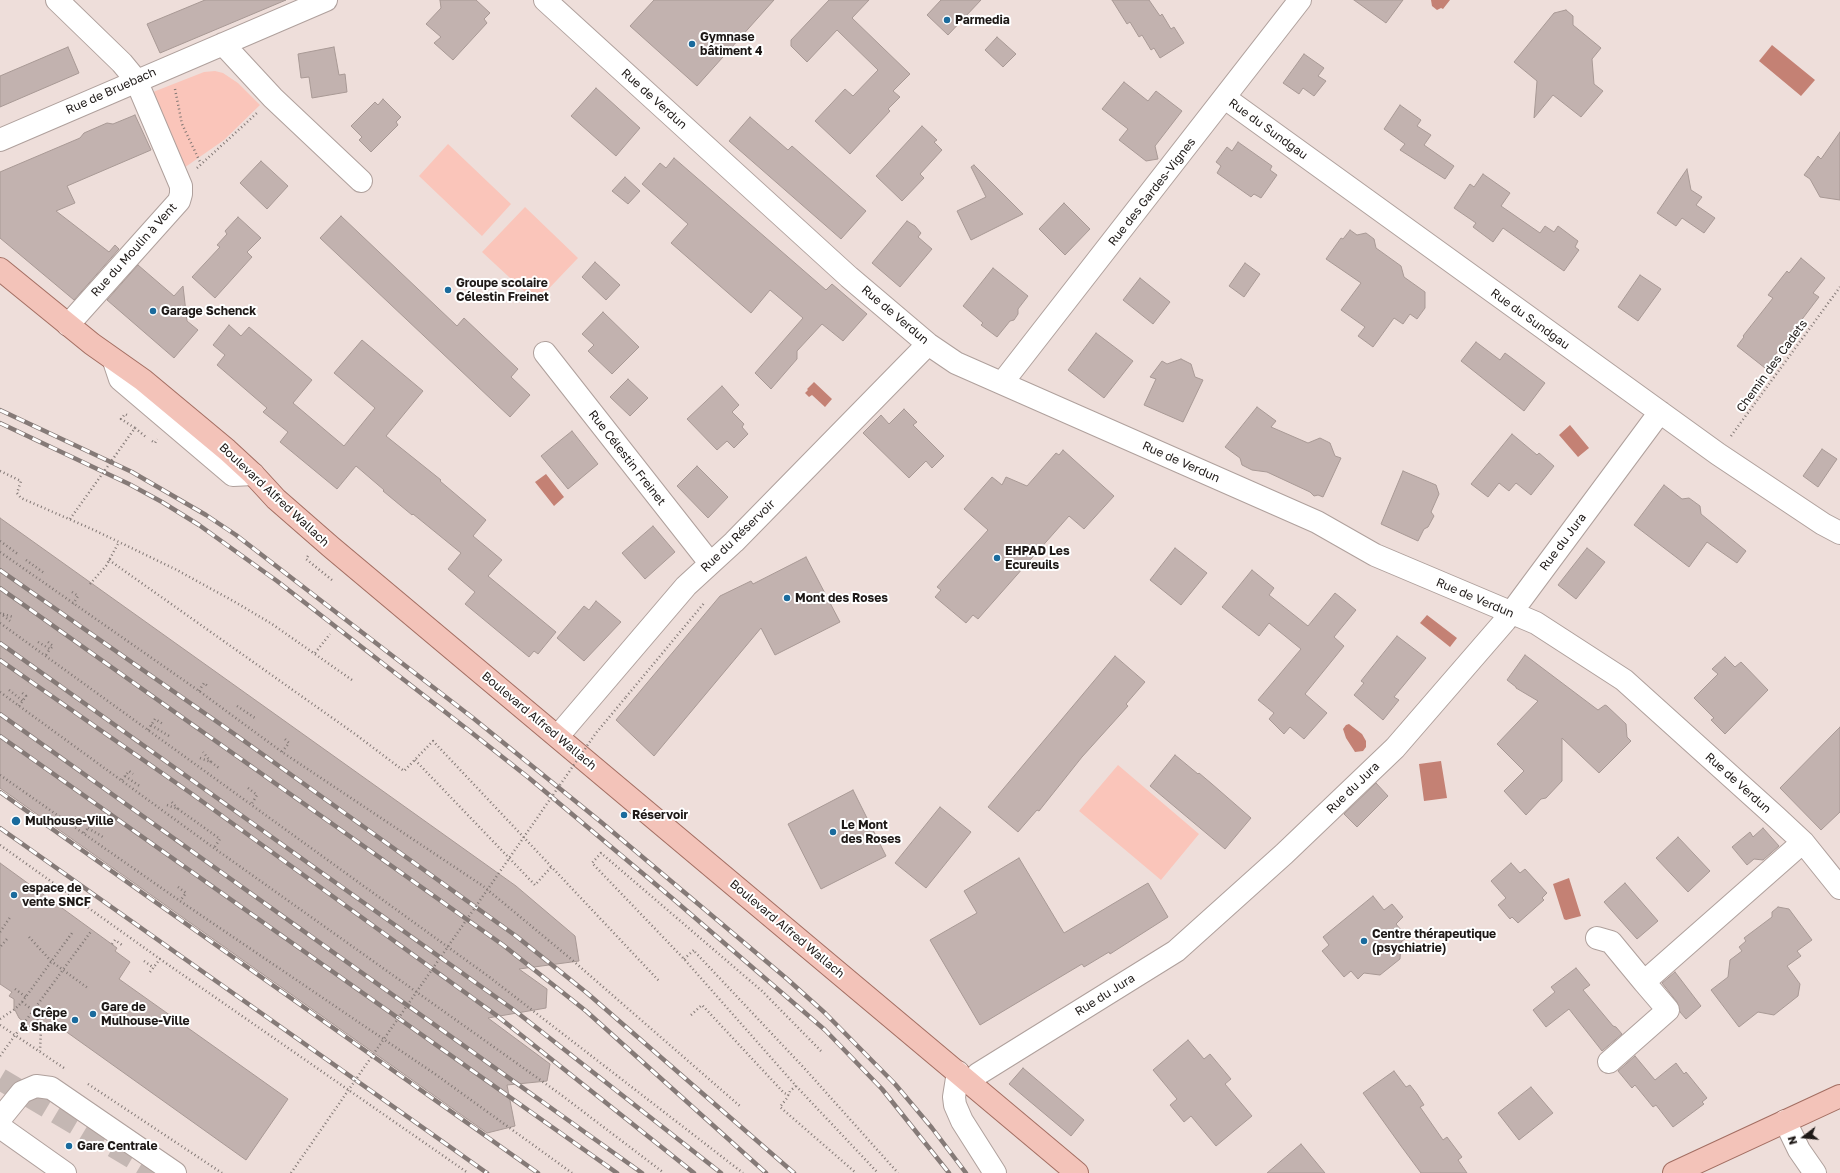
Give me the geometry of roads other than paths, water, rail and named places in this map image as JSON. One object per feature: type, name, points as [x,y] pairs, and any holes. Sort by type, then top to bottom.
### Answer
[{"type":"main road","name":"Boulevard Alfred Wallach","points":[[0,269],[114,361],[143,380],[227,450],[253,474],[276,499],[324,541],[1078,1173]]},
{"type":"main road","points":[[1674,1173],[1840,1096]]},
{"type":"street","points":[[57,0],[122,63],[136,80]]},
{"type":"street","name":"Rue de Bruebach","points":[[0,140],[136,80],[326,0]]},
{"type":"street","name":"Rue de Verdun","points":[[545,0],[849,277],[928,344],[956,362],[1317,522],[1375,554],[1536,623],[1624,680],[1803,842],[1840,888]]},
{"type":"street","name":"Rue des Gardes-Vignes","points":[[1002,383],[1300,0]]},
{"type":"street","points":[[223,44],[273,98],[361,181]]},
{"type":"street","name":"Rue du Moulin à Vent","points":[[68,325],[179,201],[181,194],[181,186],[136,80]]},
{"type":"street","name":"Rue du Sundgau","points":[[1225,98],[1718,454],[1840,534]]},
{"type":"street","name":"Rue du Réservoir","points":[[558,736],[686,586],[734,542],[928,344]]},
{"type":"street","name":"Rue Célestin Freinet","points":[[544,353],[710,563]]},
{"type":"street","name":"Rue du Jura","points":[[964,1077],[978,1074],[1176,950],[1284,854],[1395,748],[1426,714],[1511,613],[1660,412]]},
{"type":"street","points":[[1644,982],[1803,842]]},
{"type":"street","points":[[1596,938],[1610,942],[1668,1010],[1609,1062]]},
{"type":"street","points":[[964,1077],[954,1097],[955,1105],[962,1121],[995,1173]]},
{"type":"street","points":[[0,1119],[22,1092],[36,1086],[51,1088],[175,1173]]},
{"type":"street","points":[[1785,1121],[1799,1150],[1815,1173]]},
{"type":"street","points":[[0,1127],[65,1173]]},
{"type":"tunnel","points":[[0,1079],[158,1173]]},
{"type":"railway","points":[[0,410],[132,472],[206,515],[236,535],[473,718],[601,822],[786,978],[825,1013],[895,1084],[932,1128],[966,1173]]},
{"type":"railway","points":[[0,423],[129,484],[199,525],[277,581],[467,729],[529,778],[672,898],[825,1030],[882,1089],[949,1173]]},
{"type":"railway","points":[[0,570],[233,733],[516,936],[587,993],[794,1173]]},
{"type":"railway","points":[[0,588],[503,945],[586,1011],[766,1173]]},
{"type":"railway","points":[[0,643],[514,1010],[721,1173]]},
{"type":"railway","points":[[0,660],[192,794],[496,1015],[694,1173]]},
{"type":"railway","points":[[0,714],[642,1173]]},
{"type":"railway","points":[[0,736],[617,1173]]},
{"type":"railway","points":[[0,792],[538,1173]]},
{"type":"railway","points":[[0,828],[487,1173]]},
{"type":"place","name":"Parmedia","points":[[947,20]]},
{"type":"place","name":"Gymnase bâtiment 4","points":[[692,44]]},
{"type":"place","name":"Groupe scolaire Célestin Freinet","points":[[448,290]]},
{"type":"place","name":"Garage Schenck","points":[[153,311]]},
{"type":"place","name":"EHPAD Les Ecureuils","points":[[997,558]]},
{"type":"place","name":"Mont des Roses","points":[[787,598]]},
{"type":"place","name":"Réservoir","points":[[624,815]]},
{"type":"place","name":"Mulhouse-Ville","points":[[16,821]]},
{"type":"place","name":"Le Mont des Roses","points":[[833,832]]},
{"type":"place","name":"espace de vente SNCF","points":[[14,895]]},
{"type":"place","name":"Centre thérapeutique (psychiatrie)","points":[[1364,941]]},
{"type":"place","name":"Gare de Mulhouse-Ville","points":[[93,1014]]},
{"type":"place","name":"Crêpe & Shake","points":[[75,1020]]},
{"type":"place","name":"Gare Centrale","points":[[69,1146]]}]
